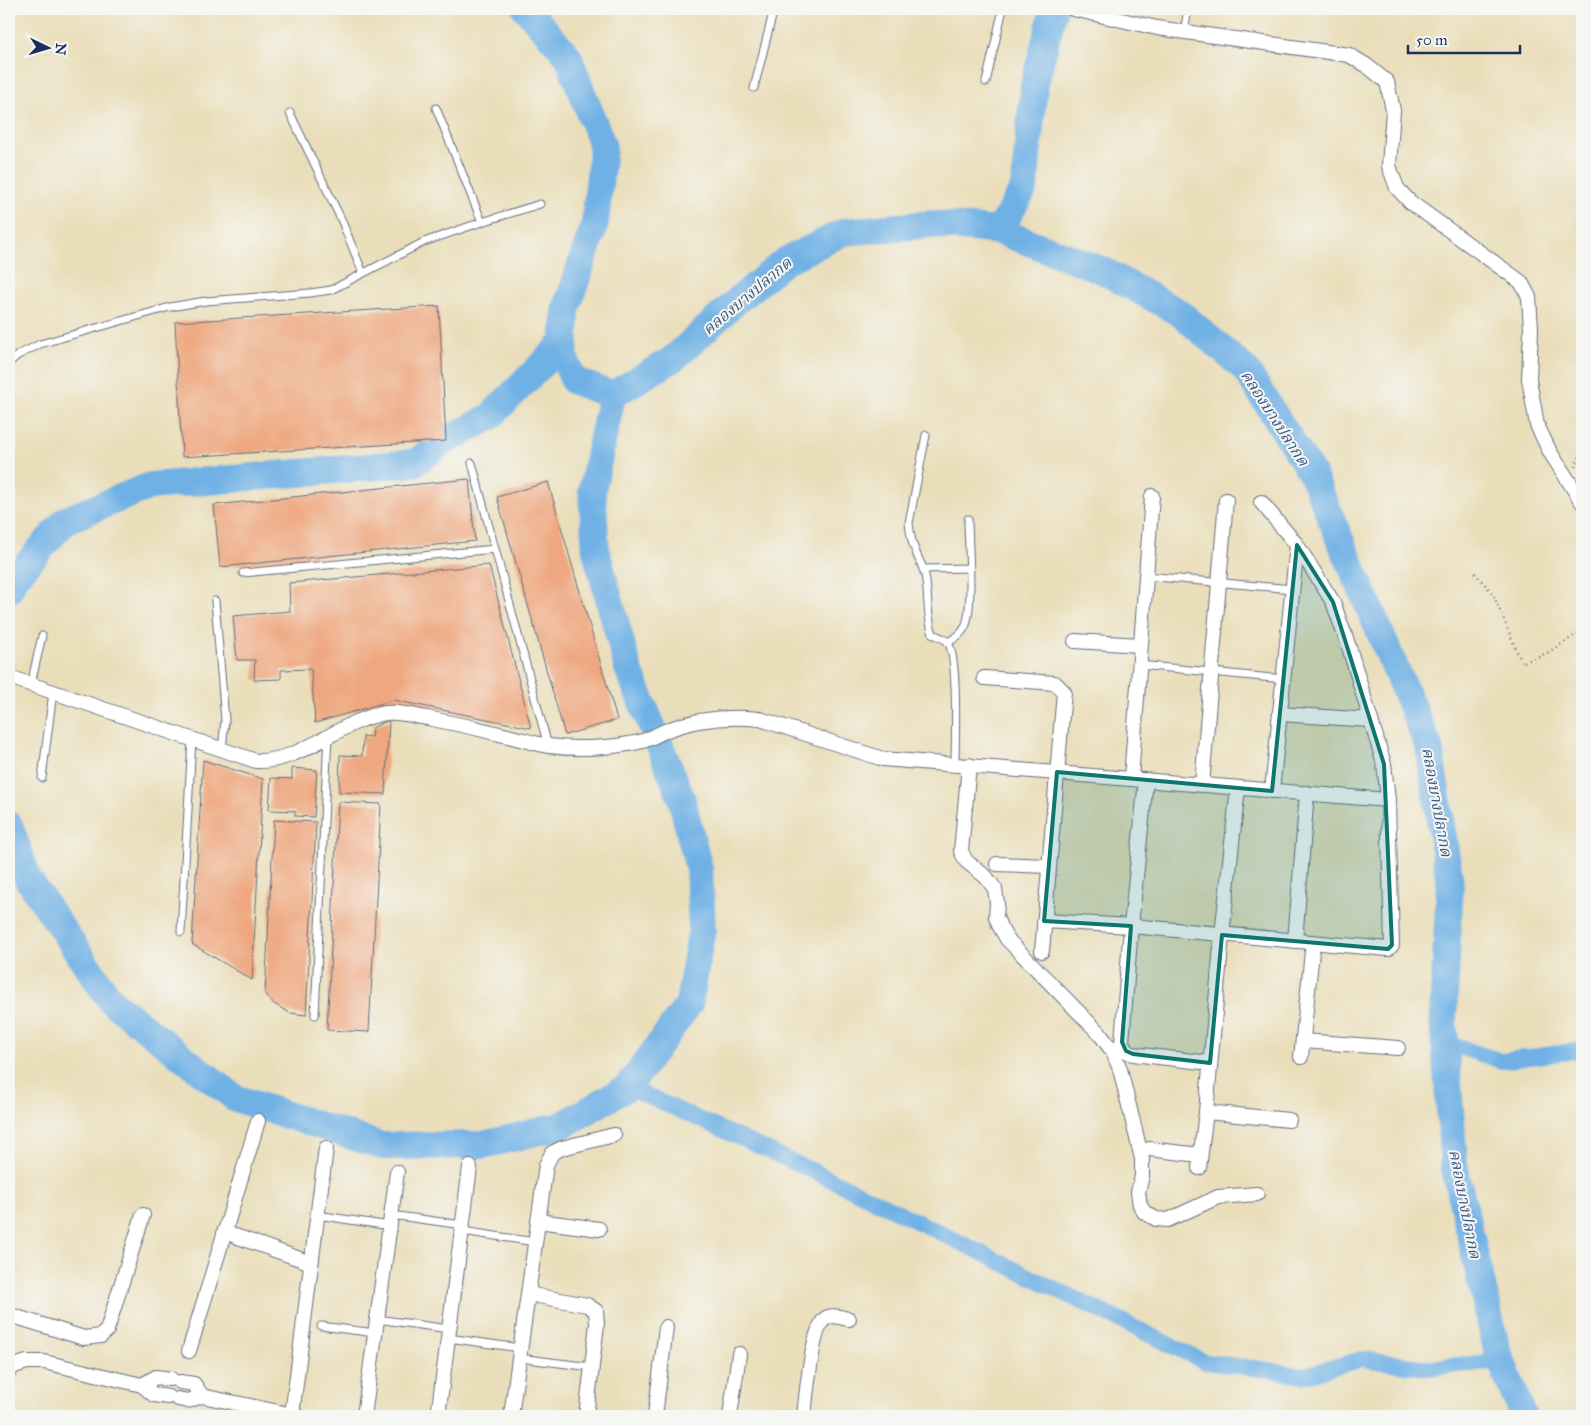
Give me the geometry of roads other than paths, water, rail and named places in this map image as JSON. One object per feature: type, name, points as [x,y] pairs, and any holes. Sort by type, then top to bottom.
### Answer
[{"type":"street","points":[[1073,9],[1158,28],[1349,55],[1366,64],[1387,82],[1394,110],[1388,166],[1397,188],[1410,202],[1521,282],[1529,297],[1531,330],[1529,379],[1538,425],[1550,452],[1582,502]]},
{"type":"street","points":[[1132,779],[1152,496]]},
{"type":"street","points":[[1202,785],[1226,500]]},
{"type":"street","points":[[1044,921],[1131,926],[1388,949],[1392,946],[1388,800],[1384,764],[1349,647],[1333,602],[1297,545],[1261,502]]},
{"type":"street","points":[[1272,791],[1297,545]]},
{"type":"street","points":[[1075,641],[1140,645]]},
{"type":"street","points":[[9,677],[222,750],[256,761],[267,762],[290,756],[328,735],[376,715],[394,712],[459,724],[548,746],[586,747],[641,742],[668,730],[719,718],[739,717],[760,719],[883,759],[1388,800]]},
{"type":"street","points":[[984,678],[1055,683],[1064,692],[1042,951]]},
{"type":"street","points":[[1280,714],[1371,720]]},
{"type":"street","points":[[962,765],[960,851],[966,861],[986,877],[995,889],[996,917],[1007,939],[1100,1034],[1113,1052],[1120,1069],[1142,1158],[1142,1176],[1138,1192],[1140,1205],[1144,1212],[1156,1218],[1168,1220],[1218,1197],[1257,1194]]},
{"type":"street","points":[[1146,780],[1131,926],[1122,1042],[1126,1050],[1133,1054],[1210,1063]]},
{"type":"street","points":[[1149,1149],[1199,1162],[1206,1112],[1238,788]]},
{"type":"street","points":[[1295,941],[1307,793]]},
{"type":"street","points":[[997,864],[1048,866]]},
{"type":"street","points":[[1301,1057],[1313,942]]},
{"type":"street","points":[[1302,1041],[1398,1048]]},
{"type":"street","points":[[1206,1112],[1289,1120]]},
{"type":"street","points":[[189,1351],[258,1121]]},
{"type":"street","points":[[511,1416],[546,1165],[552,1153],[562,1148],[614,1134]]},
{"type":"street","points":[[9,1371],[14,1366],[26,1362],[44,1362],[142,1384],[154,1394],[188,1402],[202,1396],[295,1416],[311,1263],[326,1148]]},
{"type":"street","points":[[438,1416],[470,1167]]},
{"type":"street","points":[[364,1416],[397,1172]]},
{"type":"street","points":[[9,1316],[84,1338],[101,1336],[107,1330],[143,1215]]},
{"type":"street","points":[[538,1221],[598,1229]]},
{"type":"street","points":[[224,1232],[311,1263]]},
{"type":"street","points":[[528,1294],[587,1305],[596,1311],[597,1324],[586,1416]]},
{"type":"street","points":[[804,1416],[817,1330],[824,1318],[830,1316],[849,1319]]},
{"type":"street","points":[[655,1416],[666,1327]]},
{"type":"street","points":[[730,1416],[738,1354]]},
{"type":"street","points":[[142,1384],[156,1377],[176,1380],[194,1384],[202,1396]]},
{"type":"lane","points":[[754,88],[774,9]]},
{"type":"lane","points":[[986,82],[1003,9]]},
{"type":"lane","points":[[1184,32],[1188,9]]},
{"type":"lane","points":[[436,108],[482,222]]},
{"type":"lane","points":[[290,113],[363,273]]},
{"type":"lane","points":[[9,363],[18,355],[40,344],[170,307],[206,301],[331,290],[424,242],[540,204]]},
{"type":"lane","points":[[926,435],[909,523],[910,536],[923,569],[929,622],[933,634],[948,642],[953,653],[962,765]]},
{"type":"lane","points":[[472,463],[548,746]]},
{"type":"lane","points":[[948,642],[957,637],[965,626],[970,607],[968,519]]},
{"type":"lane","points":[[243,574],[495,549]]},
{"type":"lane","points":[[923,569],[969,568]]},
{"type":"lane","points":[[1146,576],[1293,589]]},
{"type":"lane","points":[[215,601],[225,720],[222,750]]},
{"type":"lane","points":[[30,684],[42,636]]},
{"type":"lane","points":[[1139,665],[1284,679]]},
{"type":"lane","points":[[42,778],[54,692]]},
{"type":"lane","points":[[315,1015],[328,735]]},
{"type":"lane","points":[[181,932],[192,740]]},
{"type":"lane","points":[[318,1215],[462,1228],[535,1242]]},
{"type":"lane","points":[[321,1326],[376,1326],[448,1333],[519,1353],[591,1368]]},
{"type":"waterway","name":"คลองบางปลากด","points":[[526,9],[568,56],[603,147],[595,223],[566,310],[564,357],[574,381],[612,395],[673,359],[738,300],[785,261],[844,232],[932,224],[999,231],[1102,270],[1180,313],[1246,370],[1312,474],[1429,747],[1450,883],[1443,1017],[1454,1165],[1497,1350],[1523,1416]]},
{"type":"waterway","points":[[999,231],[1024,188],[1034,86],[1054,9]]},
{"type":"waterway","points":[[9,590],[14,579],[66,520],[150,486],[414,463],[446,441],[490,417],[564,342]]},
{"type":"waterway","points":[[9,825],[28,879],[112,1002],[235,1098],[382,1146],[483,1145],[561,1126],[628,1087],[689,1004],[702,929],[699,869],[681,797],[628,668],[596,551],[592,490],[612,395]]},
{"type":"waterway","points":[[1444,1042],[1501,1061],[1582,1050]]},
{"type":"waterway","points":[[628,1087],[828,1178],[1205,1362],[1302,1376],[1362,1359],[1428,1368],[1501,1361]]}]
